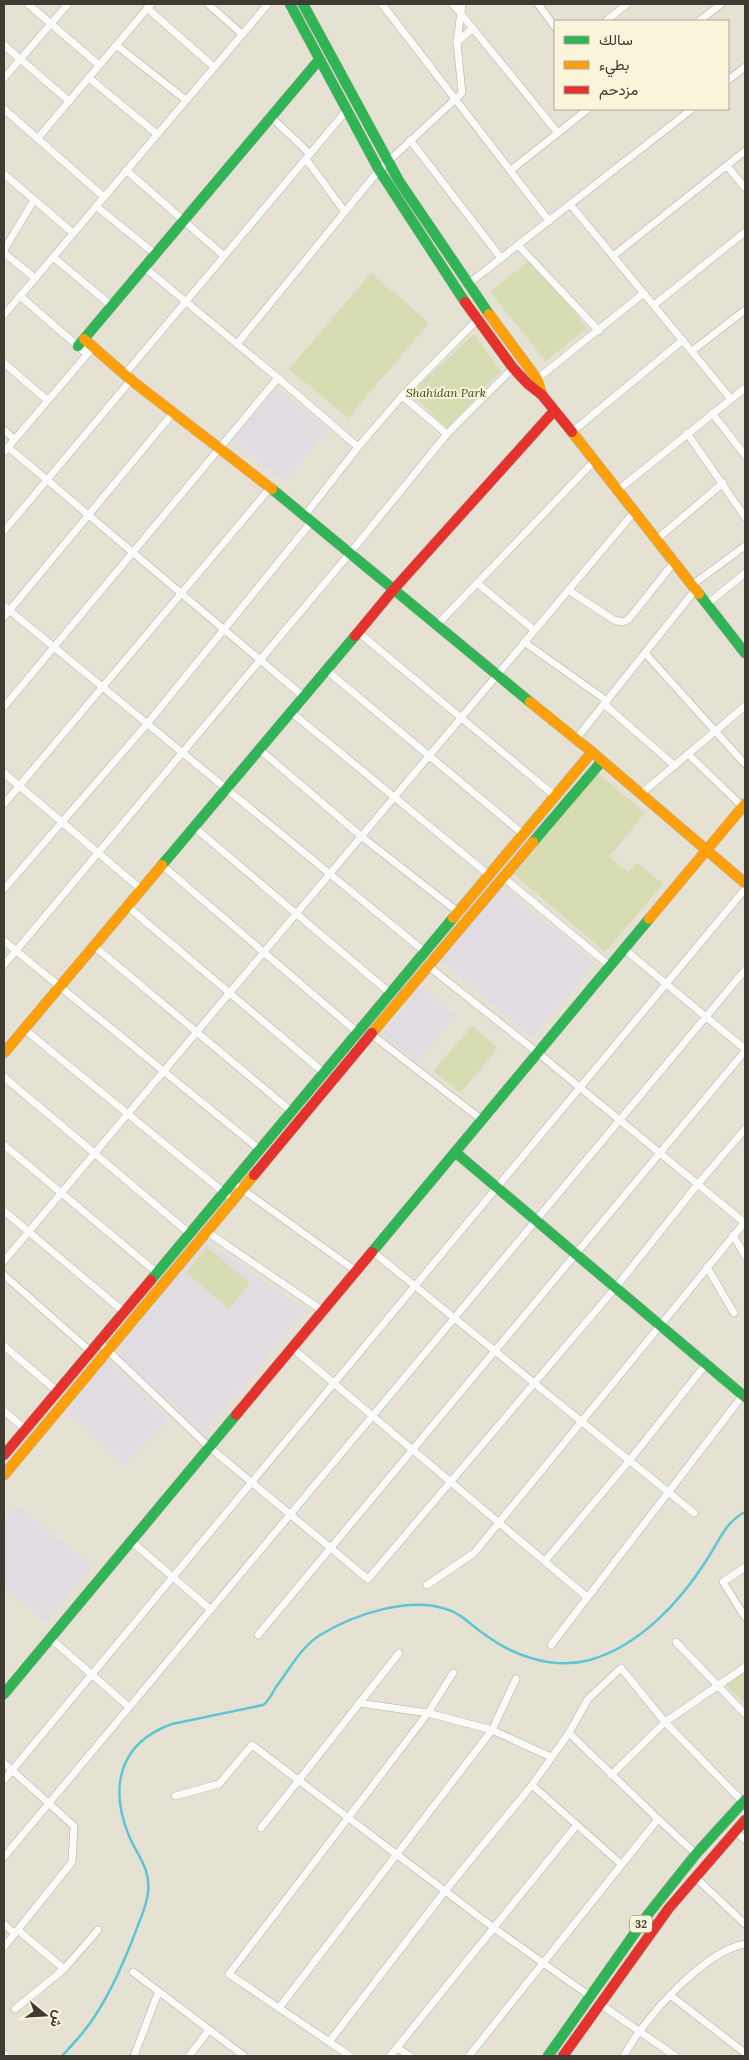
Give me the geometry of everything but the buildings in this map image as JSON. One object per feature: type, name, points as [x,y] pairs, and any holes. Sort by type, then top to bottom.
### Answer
[{"type":"street","points":[[28,4],[99,65]]},
{"type":"street","points":[[4,78],[68,4]]},
{"type":"street","points":[[208,4],[242,34]]},
{"type":"street","points":[[4,314],[268,4]]},
{"type":"street","points":[[290,4],[379,170],[477,320],[513,368],[542,395],[595,460],[745,653]]},
{"type":"street","points":[[303,4],[387,161],[468,284],[537,379],[542,395]]},
{"type":"street","points":[[382,4],[549,221]]},
{"type":"street","points":[[453,4],[558,133]]},
{"type":"street","points":[[237,344],[387,161],[462,93],[458,42],[459,12],[462,4]]},
{"type":"street","points":[[538,4],[554,26]]},
{"type":"street","points":[[607,20],[627,4]]},
{"type":"street","points":[[700,20],[721,4]]},
{"type":"street","points":[[38,138],[149,6],[214,67]]},
{"type":"street","points":[[458,42],[473,28]]},
{"type":"street","points":[[4,45],[69,101]]},
{"type":"street","points":[[116,45],[186,100]]},
{"type":"street","points":[[81,342],[319,60]]},
{"type":"street","points":[[729,79],[745,67]]},
{"type":"street","points":[[89,78],[157,134]]},
{"type":"street","points":[[4,109],[104,197]]},
{"type":"street","points":[[511,170],[587,110]]},
{"type":"street","points":[[679,110],[683,116]]},
{"type":"street","points":[[468,284],[691,110]]},
{"type":"street","points":[[4,531],[47,480],[186,302],[346,111]]},
{"type":"street","points":[[272,118],[308,156],[345,212]]},
{"type":"street","points":[[410,140],[501,258]]},
{"type":"street","points":[[613,256],[745,151]]},
{"type":"street","points":[[727,166],[745,188]]},
{"type":"street","points":[[126,170],[224,256]]},
{"type":"street","points":[[4,174],[73,234]]},
{"type":"street","points":[[34,200],[4,251],[35,278]]},
{"type":"street","points":[[570,204],[731,399]]},
{"type":"street","points":[[96,206],[155,254]]},
{"type":"street","points":[[654,305],[745,232]]},
{"type":"street","points":[[518,245],[599,331]]},
{"type":"street","points":[[53,257],[112,306]]},
{"type":"street","points":[[144,267],[358,447]]},
{"type":"street","points":[[537,379],[644,293]]},
{"type":"street","points":[[20,296],[81,342],[105,357],[173,413],[308,518],[496,675],[592,752],[745,883]]},
{"type":"street","points":[[692,352],[745,310]]},
{"type":"street","points":[[4,889],[61,821],[148,724],[224,630],[308,518],[358,447],[402,396],[477,320]]},
{"type":"street","points":[[572,432],[682,340]]},
{"type":"street","points":[[81,342],[89,352],[105,357]]},
{"type":"street","points":[[89,352],[6,449],[47,480],[304,697]]},
{"type":"street","points":[[4,363],[47,400]]},
{"type":"street","points":[[4,966],[350,553],[447,434],[513,368]]},
{"type":"street","points":[[4,707],[278,378]]},
{"type":"street","points":[[618,490],[745,388]]},
{"type":"street","points":[[402,396],[447,434]]},
{"type":"street","points":[[4,1053],[394,589],[554,411]]},
{"type":"street","points":[[4,617],[6,608],[88,515],[173,413]]},
{"type":"street","points":[[712,413],[745,455]]},
{"type":"street","points":[[4,430],[14,439]]},
{"type":"street","points":[[687,433],[745,517]]},
{"type":"street","points":[[437,625],[595,460]]},
{"type":"street","points":[[657,539],[723,483]]},
{"type":"street","points":[[4,804],[270,488]]},
{"type":"street","points":[[4,1261],[635,511]]},
{"type":"street","points":[[576,739],[645,653],[694,587],[745,546]]},
{"type":"street","points":[[568,590],[614,620],[622,622],[628,620],[674,561]]},
{"type":"street","points":[[707,604],[745,573]]},
{"type":"street","points":[[477,583],[534,630]]},
{"type":"street","points":[[6,608],[425,952]]},
{"type":"street","points":[[358,632],[555,796]]},
{"type":"street","points":[[524,642],[605,702],[676,766]]},
{"type":"street","points":[[645,653],[745,764]]},
{"type":"street","points":[[326,670],[523,834]]},
{"type":"street","points":[[642,794],[745,706]]},
{"type":"street","points":[[291,712],[489,875]]},
{"type":"street","points":[[259,749],[361,836],[458,912]]},
{"type":"street","points":[[4,1455],[592,752]]},
{"type":"street","points":[[4,1694],[744,805],[688,754]]},
{"type":"street","points":[[4,1474],[428,966],[602,761]]},
{"type":"street","points":[[4,773],[142,890]]},
{"type":"street","points":[[194,827],[390,993]]},
{"type":"street","points":[[162,865],[357,1032]]},
{"type":"street","points":[[503,877],[610,966]]},
{"type":"street","points":[[4,1780],[745,889]]},
{"type":"street","points":[[127,906],[323,1072]]},
{"type":"street","points":[[4,941],[259,1149]]},
{"type":"street","points":[[94,946],[291,1111]]},
{"type":"street","points":[[258,1635],[745,1050],[624,949]]},
{"type":"street","points":[[427,1585],[474,1553],[733,1235],[745,1223],[538,1053],[428,966]]},
{"type":"street","points":[[4,1857],[745,970]]},
{"type":"street","points":[[24,1029],[233,1199]]},
{"type":"street","points":[[371,1034],[482,1120]]},
{"type":"street","points":[[4,1077],[189,1233]]},
{"type":"street","points":[[98,1341],[209,1447],[368,1580],[616,1287],[698,1184],[745,1129]]},
{"type":"street","points":[[274,1130],[284,1138]]},
{"type":"street","points":[[4,1145],[156,1272]]},
{"type":"street","points":[[455,1152],[744,1396],[551,1645]]},
{"type":"street","points":[[232,1182],[356,1271]]},
{"type":"street","points":[[4,1212],[123,1311]]},
{"type":"street","points":[[206,1231],[323,1311]]},
{"type":"street","points":[[733,1235],[745,1256]]},
{"type":"street","points":[[372,1252],[694,1513]]},
{"type":"street","points":[[707,1267],[734,1313]]},
{"type":"street","points":[[4,1275],[90,1351]]},
{"type":"street","points":[[4,1346],[57,1391]]},
{"type":"street","points":[[292,1348],[587,1598]]},
{"type":"street","points":[[545,1562],[630,1461],[706,1364]]},
{"type":"street","points":[[4,1411],[25,1429]]},
{"type":"street","points":[[131,1541],[210,1609]]},
{"type":"street","points":[[745,1567],[723,1582],[745,1617]]},
{"type":"street","points":[[50,1638],[129,1707]]},
{"type":"street","points":[[676,1642],[745,1714]]},
{"type":"street","points":[[261,1828],[359,1702],[400,1653]]},
{"type":"street","points":[[611,1775],[665,1722],[745,1667]]},
{"type":"street","points":[[329,2042],[445,1891],[532,1785],[569,1733],[588,1699],[621,1668],[665,1722],[744,1801]]},
{"type":"street","points":[[350,2056],[229,1974],[428,1713],[453,1673]]},
{"type":"street","points":[[279,2008],[492,1730],[516,1679]]},
{"type":"street","points":[[359,1702],[428,1713],[492,1730],[551,1757]]},
{"type":"street","points":[[569,1733],[696,1854]]},
{"type":"street","points":[[175,1796],[219,1784],[252,1745],[494,1928],[590,1996]]},
{"type":"street","points":[[4,1763],[74,1826],[72,1862],[4,1947]]},
{"type":"street","points":[[532,1785],[621,1864]]},
{"type":"street","name":"32","points":[[550,2056],[649,1913],[696,1854],[744,1801]]},
{"type":"street","points":[[469,2056],[658,1819]]},
{"type":"street","name":"32","points":[[563,2056],[668,1908],[745,1820]]},
{"type":"street","points":[[390,2056],[576,1826]]},
{"type":"street","points":[[735,1831],[745,1840]]},
{"type":"street","points":[[695,1877],[745,1924]]},
{"type":"street","points":[[4,1924],[64,1969]]},
{"type":"street","points":[[15,2009],[64,1969],[98,1930]]},
{"type":"street","points":[[624,2056],[638,2031],[670,1995],[724,1951],[745,1944]]},
{"type":"street","points":[[133,1972],[158,1993],[244,2056]]},
{"type":"street","points":[[143,2056],[135,2054],[158,1993]]},
{"type":"street","points":[[670,1995],[745,2053]]},
{"type":"street","points":[[600,2004],[675,2056]]},
{"type":"street","points":[[189,2056],[209,2030]]},
{"type":"street","points":[[397,2048],[410,2056]]},
{"type":"shaded area","points":[[277,387],[328,430],[284,482],[233,440]]},
{"type":"shaded area","points":[[502,886],[595,963],[532,1037],[441,961]]},
{"type":"shaded area","points":[[421,986],[456,1016],[417,1062],[382,1033]]},
{"type":"shaded area","points":[[206,1242],[306,1310],[204,1433],[122,1357],[119,1349]]},
{"type":"shaded area","points":[[107,1361],[168,1419],[124,1465],[66,1411]]},
{"type":"shaded area","points":[[17,1505],[92,1566],[46,1622],[4,1587],[4,1521]]},
{"type":"green space","points":[[531,259],[587,328],[546,361],[490,292]]},
{"type":"green space","points":[[371,273],[429,323],[348,418],[289,369]]},
{"type":"green space","name":"Shahidan Park","points":[[474,334],[501,371],[447,428],[411,393]]},
{"type":"green space","points":[[598,773],[645,813],[609,857],[629,872],[637,863],[663,884],[605,952],[514,874]]},
{"type":"green space","points":[[472,1026],[498,1048],[460,1093],[433,1071]]},
{"type":"green space","points":[[207,1247],[250,1283],[229,1309],[186,1273]]},
{"type":"green space","points":[[745,1671],[745,1704],[726,1685]]},
{"type":"waterway","points":[[62,2056],[90,2023],[109,1992],[129,1950],[146,1902],[148,1892],[147,1876],[143,1862],[129,1836],[120,1800],[120,1784],[123,1769],[130,1755],[140,1743],[154,1732],[172,1724],[263,1705],[301,1652],[313,1640],[348,1621],[398,1606],[415,1605],[446,1609],[461,1617],[495,1642],[521,1655],[534,1659],[562,1663],[590,1660],[625,1644],[657,1621],[696,1576],[727,1527],[745,1512]]},
{"type":"traffic: fast","points":[[290,4],[379,170],[465,302]]},
{"type":"traffic: fast","points":[[303,4],[399,181],[489,314]]},
{"type":"traffic: fast","points":[[78,346],[319,60]]},
{"type":"traffic: fast","points":[[272,489],[530,702]]},
{"type":"traffic: fast","points":[[699,594],[745,653]]},
{"type":"traffic: fast","points":[[162,865],[355,636]]},
{"type":"traffic: fast","points":[[533,842],[602,761]]},
{"type":"traffic: fast","points":[[151,1280],[453,918]]},
{"type":"traffic: fast","points":[[372,1252],[649,919]]},
{"type":"traffic: fast","points":[[455,1152],[745,1397]]},
{"type":"traffic: fast","points":[[4,1694],[236,1415]]},
{"type":"traffic: fast","points":[[548,2056],[649,1913],[696,1854],[745,1800]]},
{"type":"traffic: slow","points":[[489,314],[537,379],[542,395]]},
{"type":"traffic: slow","points":[[84,339],[131,380],[272,489]]},
{"type":"traffic: slow","points":[[572,432],[699,594]]},
{"type":"traffic: slow","points":[[530,702],[592,752],[745,883]]},
{"type":"traffic: slow","points":[[453,918],[592,752]]},
{"type":"traffic: slow","points":[[649,919],[745,804]]},
{"type":"traffic: slow","points":[[372,1033],[533,842]]},
{"type":"traffic: slow","points":[[4,1053],[162,865]]},
{"type":"traffic: slow","points":[[4,1475],[254,1175]]},
{"type":"traffic: jam","points":[[465,302],[513,368],[542,395],[572,432]]},
{"type":"traffic: jam","points":[[355,636],[394,589],[554,411]]},
{"type":"traffic: jam","points":[[254,1175],[372,1033]]},
{"type":"traffic: jam","points":[[236,1415],[372,1252]]},
{"type":"traffic: jam","points":[[4,1455],[151,1280]]},
{"type":"traffic: jam","points":[[563,2056],[669,1908],[745,1820]]}]
